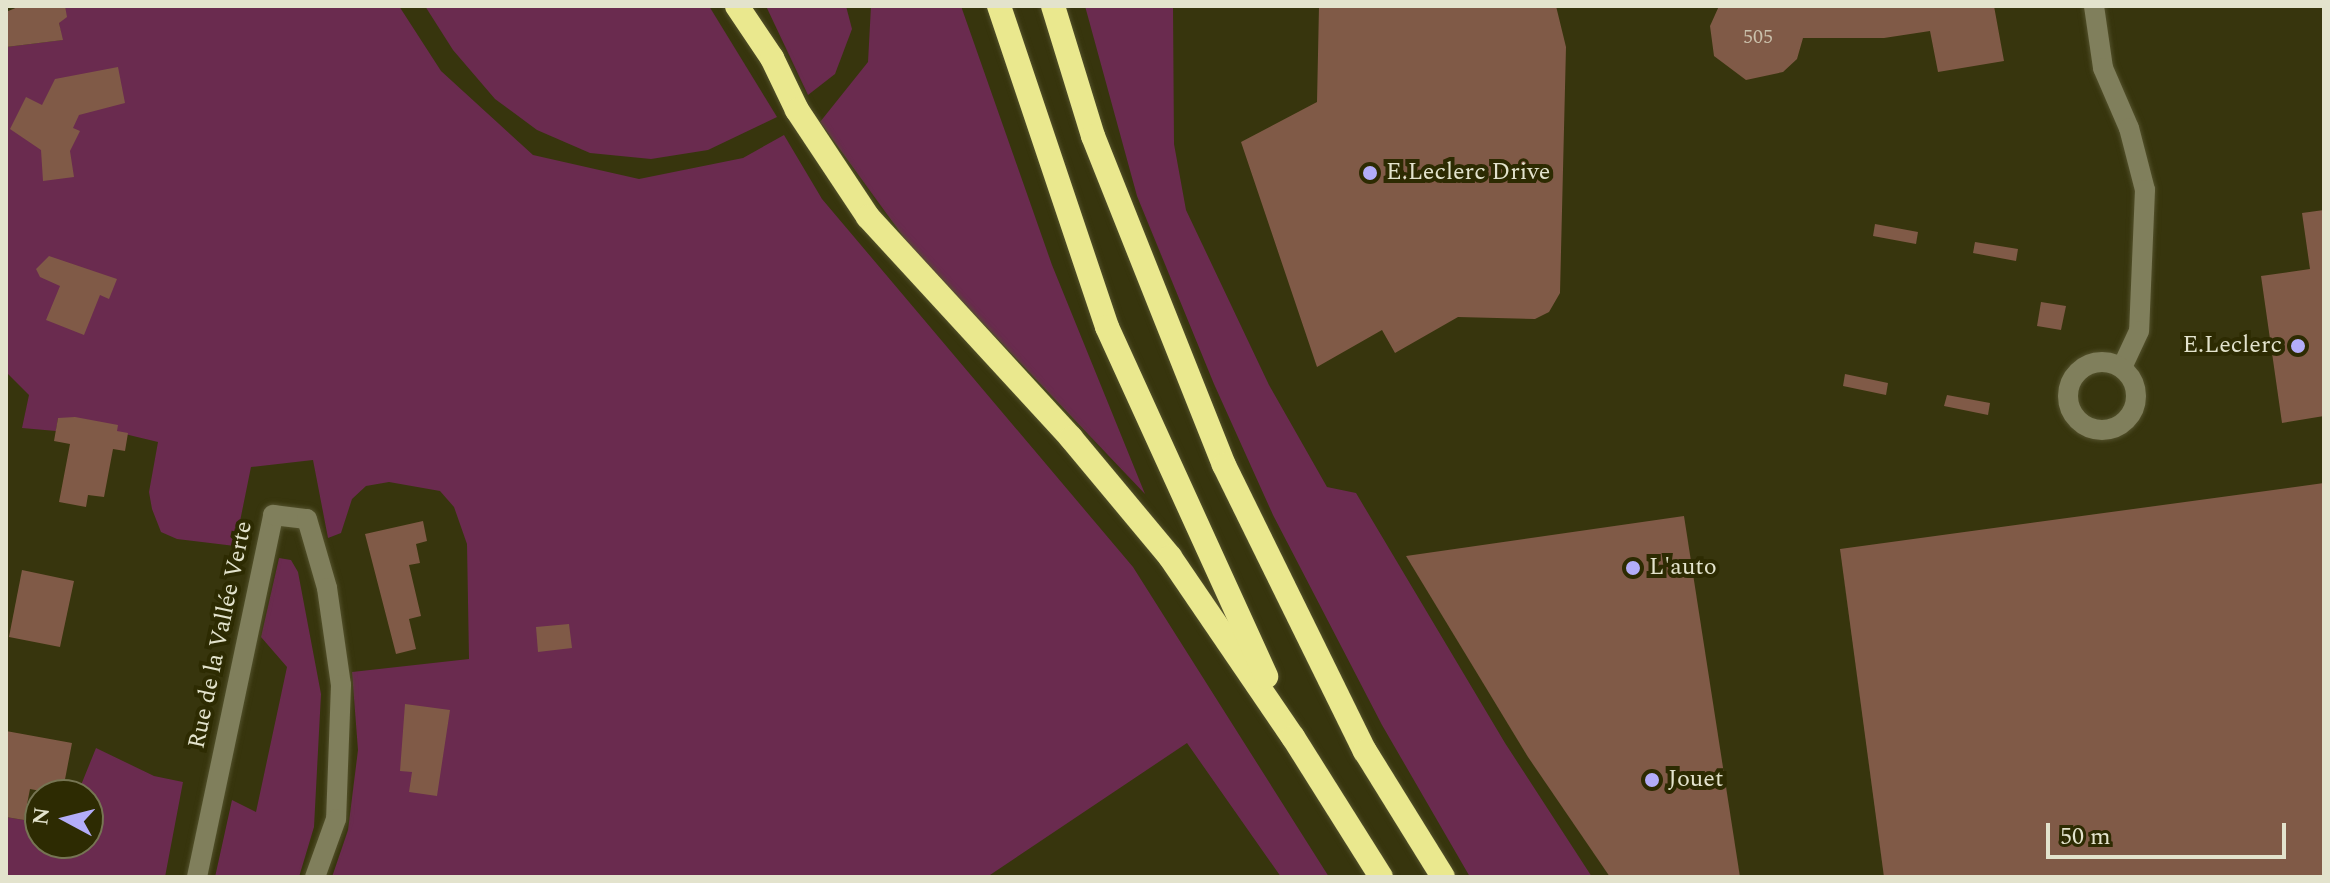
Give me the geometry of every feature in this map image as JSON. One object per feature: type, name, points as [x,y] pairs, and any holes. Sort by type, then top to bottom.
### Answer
[{"type":"highway","points":[[737,6],[772,58],[797,110],[868,217],[1071,438],[1170,557],[1293,737],[1381,877]]},
{"type":"highway","points":[[999,6],[1107,327],[1293,737]]},
{"type":"highway","points":[[1053,6],[1093,136],[1224,465],[1365,751],[1443,877]]},
{"type":"street","points":[[2094,6],[2103,68],[2129,128],[2145,190],[2139,331],[2122,367]]},
{"type":"street","name":"Rue de la Vallée Verte","points":[[197,877],[273,515],[307,519],[327,588],[341,685],[336,819],[315,877]]},
{"type":"shaded area","points":[[65,6],[399,6],[441,71],[533,155],[639,179],[743,158],[784,135],[822,199],[1133,567],[1329,877],[1281,877],[1187,743],[987,877],[332,877],[348,830],[358,750],[352,672],[469,659],[467,544],[454,507],[440,491],[389,482],[366,486],[352,499],[341,533],[328,538],[313,460],[251,467],[235,546],[177,539],[161,532],[152,509],[149,492],[158,442],[58,418],[56,431],[22,428],[29,395],[6,372],[6,47],[62,40],[59,23]]},
{"type":"shaded area","points":[[425,6],[709,6],[777,117],[708,150],[651,159],[590,153],[537,130],[495,99],[453,50]]},
{"type":"shaded area","points":[[766,6],[846,6],[852,29],[835,74],[808,95]]},
{"type":"shaded area","points":[[871,6],[961,6],[1052,265],[1145,494],[913,250],[820,122],[868,62]]},
{"type":"shaded area","points":[[1085,6],[1173,6],[1174,144],[1186,210],[1269,385],[1327,487],[1356,493],[1505,743],[1592,877],[1470,877],[1382,725],[1273,515],[1214,384],[1137,196]]},
{"type":"shaded area","points":[[279,558],[291,560],[298,572],[321,694],[314,827],[299,877],[215,877],[232,800],[256,812],[287,667],[261,637]]},
{"type":"shaded area","points":[[96,748],[154,776],[183,782],[165,877],[6,877],[6,817],[24,820],[24,859],[104,859],[104,779],[83,779]]},
{"type":"building","points":[[20,6],[65,6],[67,17],[59,23],[63,40],[6,47],[6,12]]},
{"type":"building","name":"E.Leclerc Drive","points":[[1319,6],[1556,6],[1566,47],[1560,293],[1549,312],[1535,319],[1458,317],[1395,353],[1382,330],[1317,367],[1241,142],[1317,102]]},
{"type":"building","points":[[1719,6],[1994,6],[2004,61],[1938,72],[1930,31],[1884,38],[1803,38],[1797,59],[1783,72],[1746,80],[1714,56],[1710,26]]},
{"type":"building","points":[[118,67],[125,103],[79,115],[73,128],[80,131],[70,151],[74,177],[43,181],[41,150],[10,129],[26,97],[42,105],[55,79]]},
{"type":"building","name":"E.Leclerc","points":[[2324,210],[2324,416],[2282,423],[2261,276],[2310,269],[2302,213]]},
{"type":"building","points":[[1875,224],[1918,232],[1916,244],[1873,236]]},
{"type":"building","points":[[1975,242],[2018,249],[2016,261],[1973,253]]},
{"type":"building","points":[[49,256],[117,279],[109,299],[100,295],[84,335],[46,320],[60,286],[40,277],[36,269]]},
{"type":"building","points":[[2041,302],[2066,306],[2061,330],[2037,326]]},
{"type":"building","points":[[1845,374],[1888,383],[1886,395],[1843,386]]},
{"type":"building","points":[[1947,395],[1990,403],[1988,415],[1944,406]]},
{"type":"building","points":[[75,417],[118,425],[117,431],[128,433],[125,451],[113,449],[104,497],[88,495],[86,507],[59,502],[70,444],[54,441],[58,418]]},
{"type":"building","points":[[2324,483],[2324,877],[1884,877],[1840,549]]},
{"type":"building","points":[[1684,516],[1740,877],[1610,877],[1528,757],[1406,556]]},
{"type":"building","points":[[423,521],[427,541],[416,544],[420,563],[409,565],[421,616],[409,619],[416,649],[396,654],[365,534]]},
{"type":"building","points":[[22,570],[74,581],[60,647],[9,637]]},
{"type":"building","points":[[569,624],[572,648],[538,652],[536,627]]},
{"type":"building","points":[[405,704],[450,710],[437,796],[409,792],[412,772],[400,771]]},
{"type":"building","points":[[6,731],[72,743],[65,779],[24,779],[24,820],[6,817]]},
{"type":"place","name":"E.Leclerc Drive","points":[[1370,173]]},
{"type":"place","name":"E.Leclerc","points":[[2298,346]]},
{"type":"place","name":"L'auto","points":[[1633,568]]},
{"type":"place","name":"Jouet","points":[[1652,780]]}]
